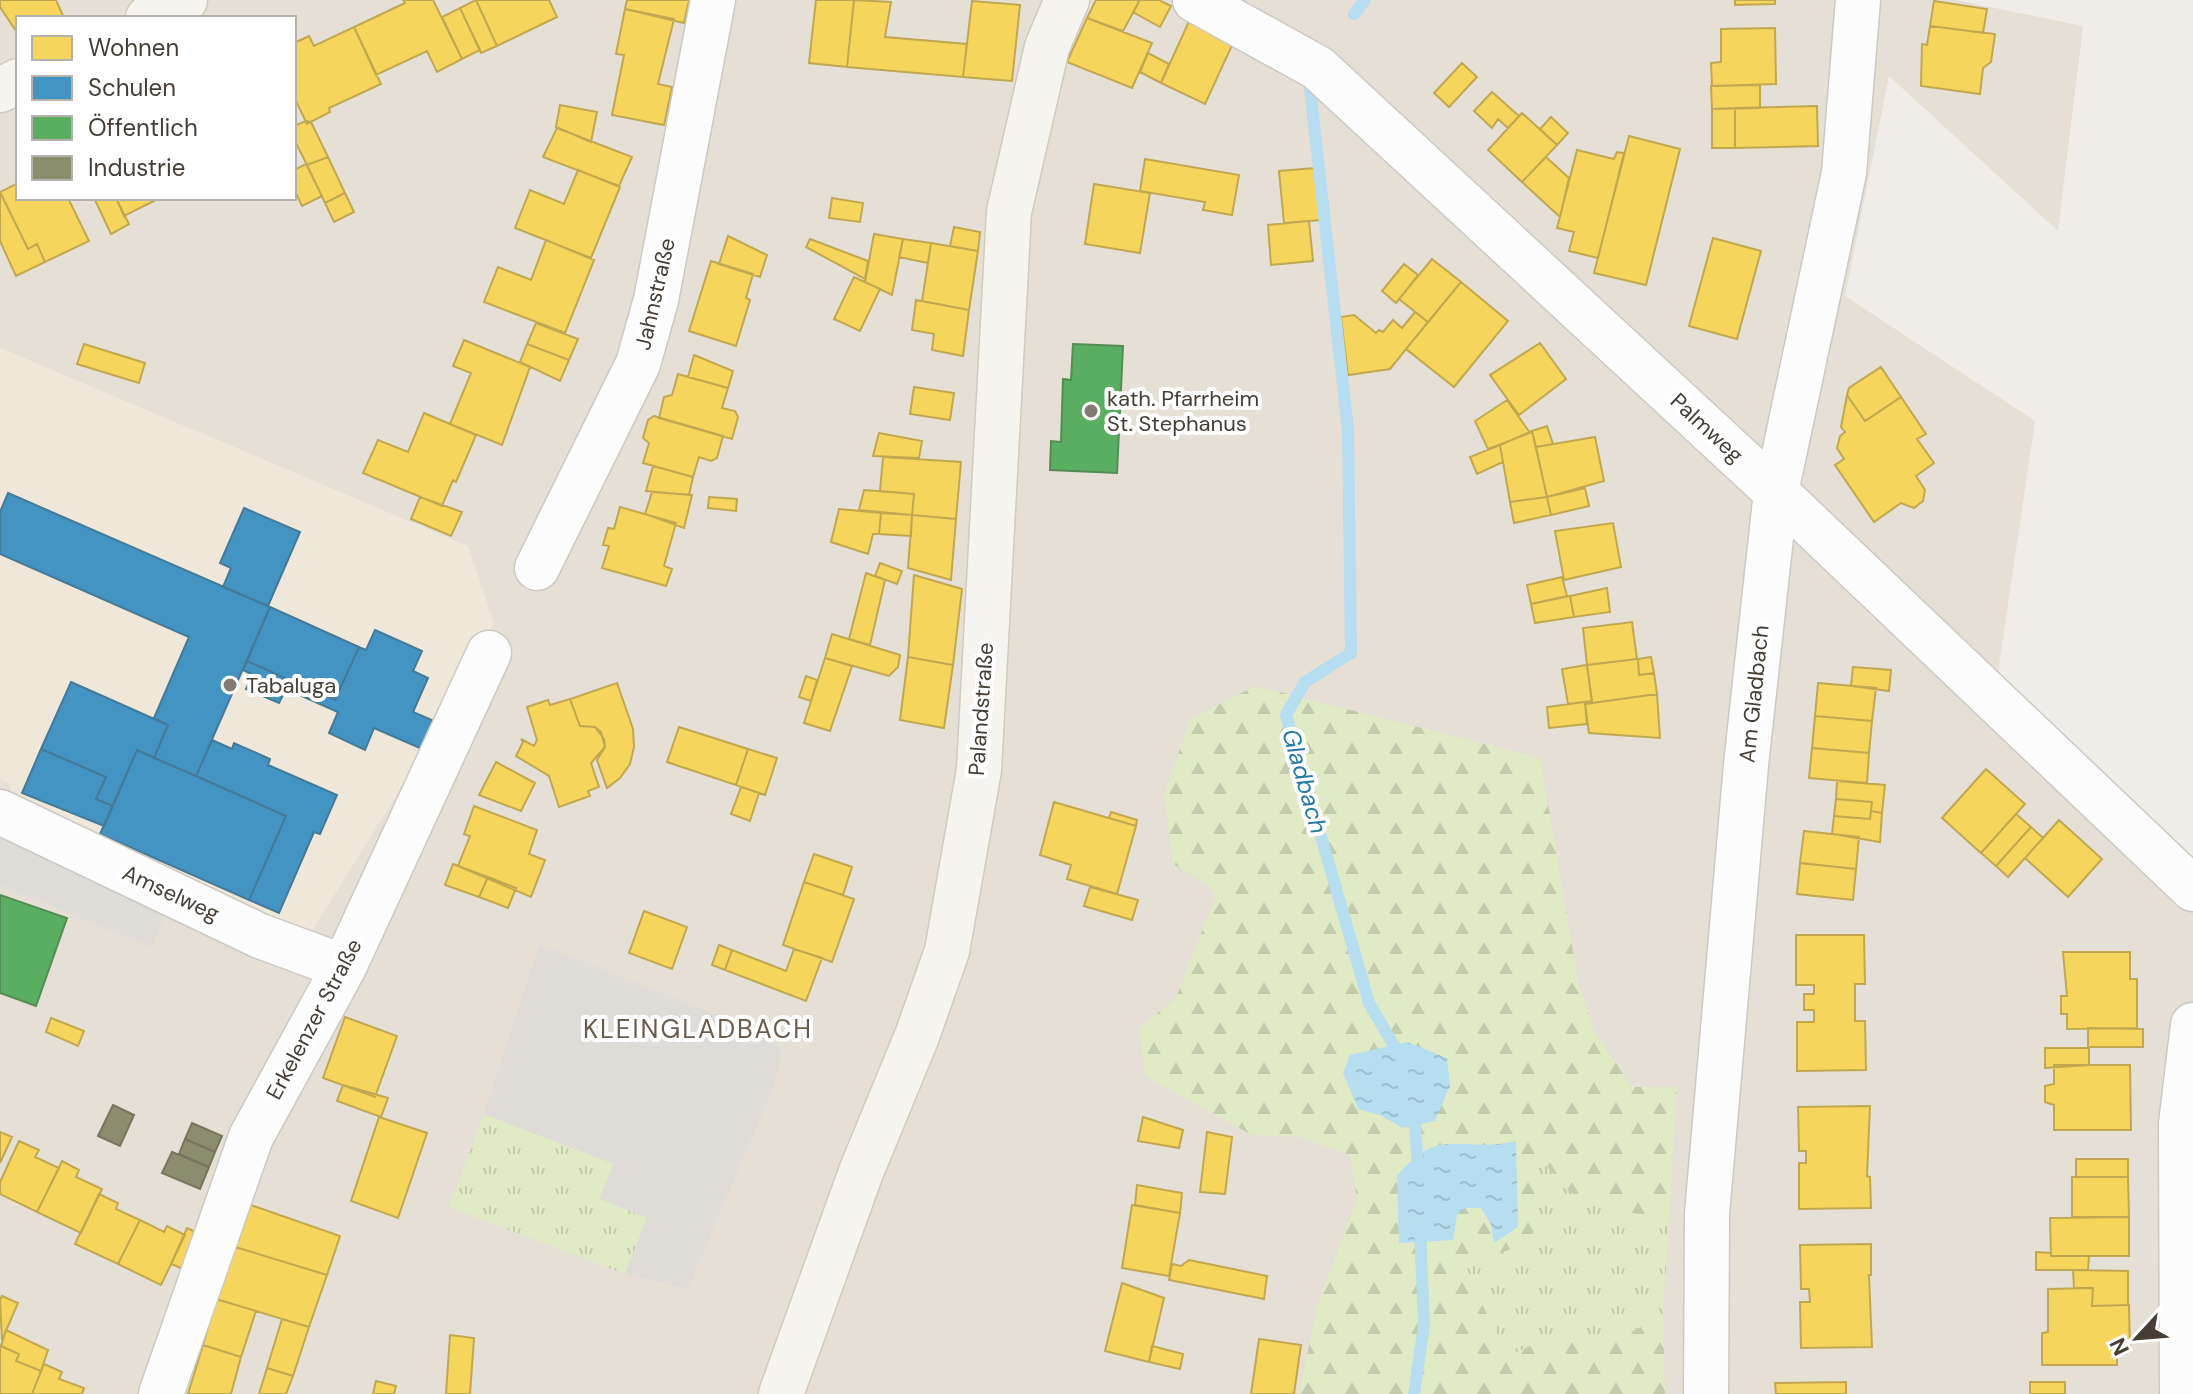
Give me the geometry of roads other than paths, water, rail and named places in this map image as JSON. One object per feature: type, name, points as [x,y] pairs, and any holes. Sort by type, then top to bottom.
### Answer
[{"type":"main road","points":[[152,16],[185,0]]},
{"type":"main road","name":"Palandstraße","points":[[781,1394],[861,1172],[917,1036],[947,951],[979,770],[1009,212],[1047,47],[1067,0]]},
{"type":"street","name":"Jahnstraße","points":[[537,568],[638,364],[656,300],[713,0]]},
{"type":"street","name":"Palmweg","points":[[1195,0],[1318,68],[1776,492],[2193,889]]},
{"type":"street","name":"Am Gladbach","points":[[1706,1394],[1707,1214],[1746,765],[1776,492],[1844,173],[1858,0]]},
{"type":"street","name":"Erkelenzer Straße","points":[[161,1394],[251,1137],[344,967],[489,653]]},
{"type":"street","name":"Amselweg","points":[[0,812],[260,936],[344,967]]},
{"type":"street","points":[[2182,1394],[2181,1124],[2193,1025]]},
{"type":"water","points":[[1407,1042],[1447,1058],[1450,1086],[1435,1121],[1402,1128],[1382,1116],[1358,1109],[1343,1073],[1350,1055]]},
{"type":"water","points":[[1516,1141],[1518,1227],[1494,1243],[1491,1225],[1481,1208],[1465,1208],[1457,1215],[1453,1240],[1399,1243],[1397,1176],[1412,1160],[1426,1150],[1439,1146]]},
{"type":"waterway","name":"Gladbach","points":[[1354,14],[1365,0]]},
{"type":"waterway","name":"Gladbach","points":[[1310,88],[1348,430],[1351,653],[1305,682],[1286,715],[1369,1003],[1401,1058]]},
{"type":"waterway","name":"Gladbach","points":[[1414,1110],[1418,1168]]},
{"type":"waterway","name":"Gladbach","points":[[1414,1394],[1424,1325],[1420,1226]]},
{"type":"place","name":"kath. Pfarrheim St. Stephanus","points":[[1091,411]]},
{"type":"place","name":"Tabaluga","points":[[230,685]]},
{"type":"district","name":"KLEINGLADBACH","points":[[698,1029]]}]
